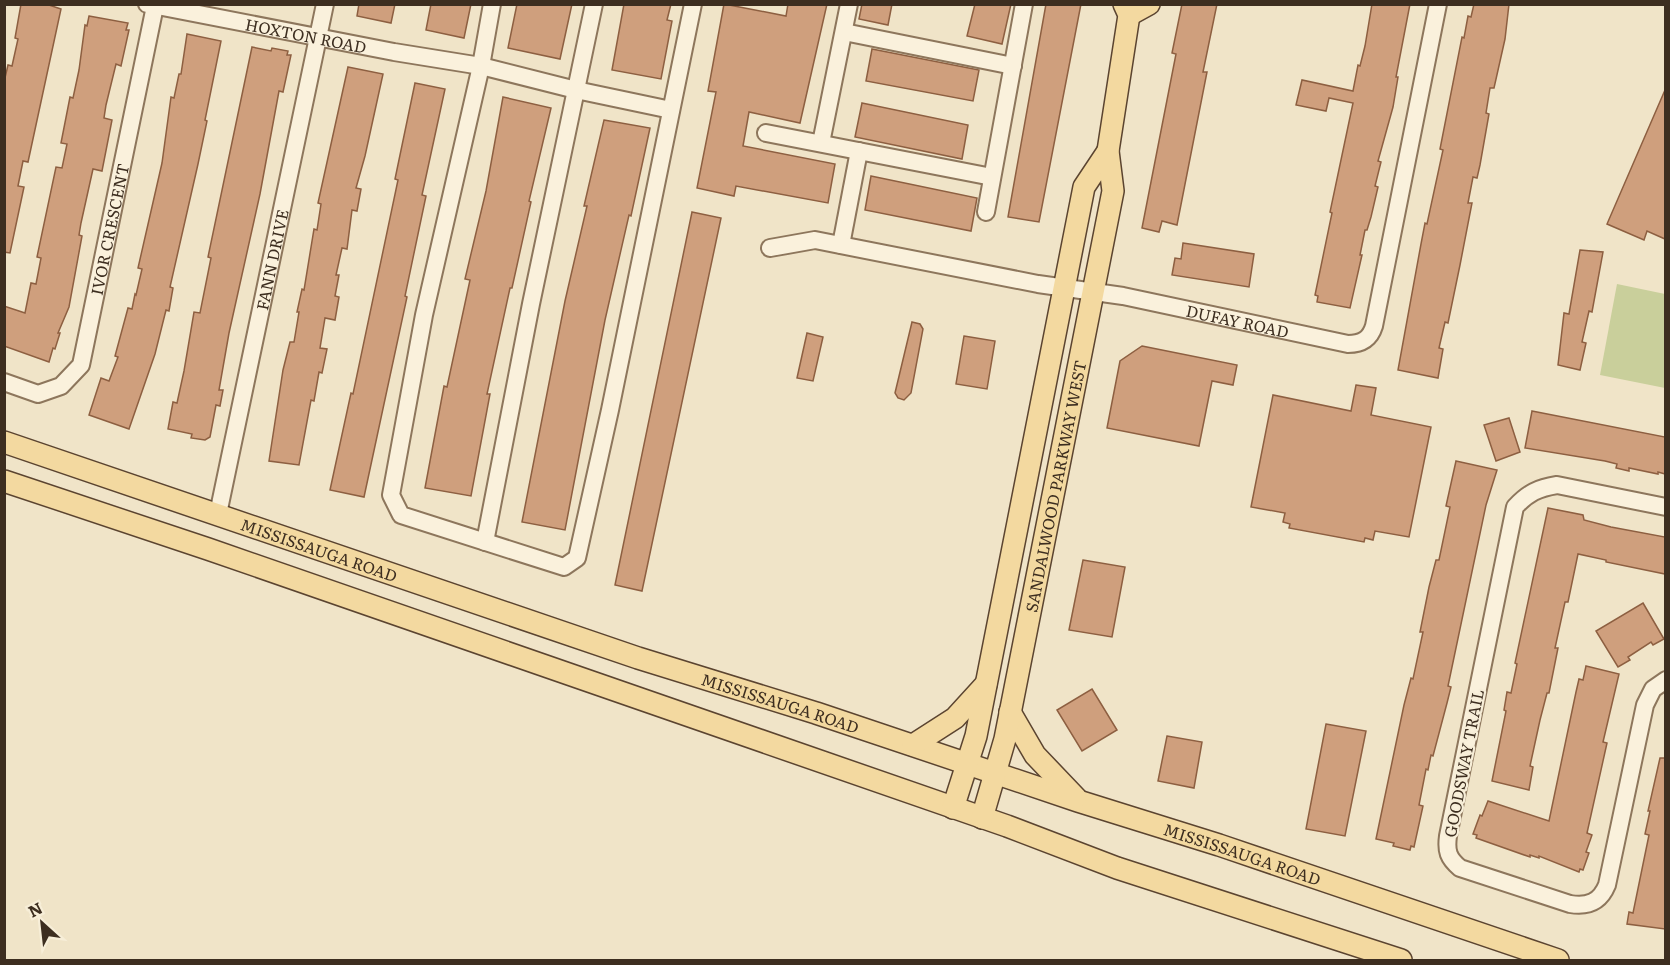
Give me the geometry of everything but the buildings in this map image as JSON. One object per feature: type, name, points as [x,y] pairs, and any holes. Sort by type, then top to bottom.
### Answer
[{"type":"main road","name":"SANDALWOOD PARKWAY WEST","points":[[982,818],[1010,712],[1113,191],[1108,151],[1127,10],[1149,4]]},
{"type":"main road","name":"SANDALWOOD PARKWAY WEST","points":[[953,807],[976,736],[987,684],[1084,187],[1108,151]]},
{"type":"main road","name":"MISSISSAUGA ROAD","points":[[4,442],[638,658],[1269,861],[1558,960]]},
{"type":"main road","points":[[4,481],[208,549],[953,807],[1117,868],[1401,960]]},
{"type":"main road","points":[[913,745],[956,718],[987,684]]},
{"type":"main road","points":[[1010,712],[1035,755],[1078,801]]},
{"type":"street","name":"FANN DRIVE","points":[[218,514],[325,4]]},
{"type":"street","points":[[492,4],[482,66],[424,315],[391,495],[401,515],[564,567],[577,558],[610,410],[693,4]]},
{"type":"street","points":[[485,542],[531,304],[594,4]]},
{"type":"street","points":[[821,143],[849,4]]},
{"type":"street","points":[[986,212],[1024,4]]},
{"type":"street","name":"DUFAY ROAD","points":[[770,248],[815,240],[1092,292],[1348,344],[1358,344],[1367,339],[1374,326],[1438,4]]},
{"type":"street","name":"HOXTON ROAD","points":[[151,5],[394,52],[482,66],[576,90],[671,110]]},
{"type":"street","name":"IVOR CRESCENT","points":[[4,382],[38,394],[61,387],[81,365],[151,5]]},
{"type":"street","points":[[844,32],[1012,66]]},
{"type":"street","points":[[766,133],[992,177]]},
{"type":"street","points":[[841,245],[859,151]]},
{"type":"street","name":"GOODSWAY TRAIL","points":[[1665,507],[1557,485],[1540,488],[1526,495],[1515,507],[1448,836],[1446,851],[1452,861],[1460,868],[1570,904],[1580,906],[1593,903],[1602,896],[1607,885],[1648,696],[1665,680]]},
{"type":"green space","points":[[1617,284],[1665,294],[1665,388],[1600,375]]}]
